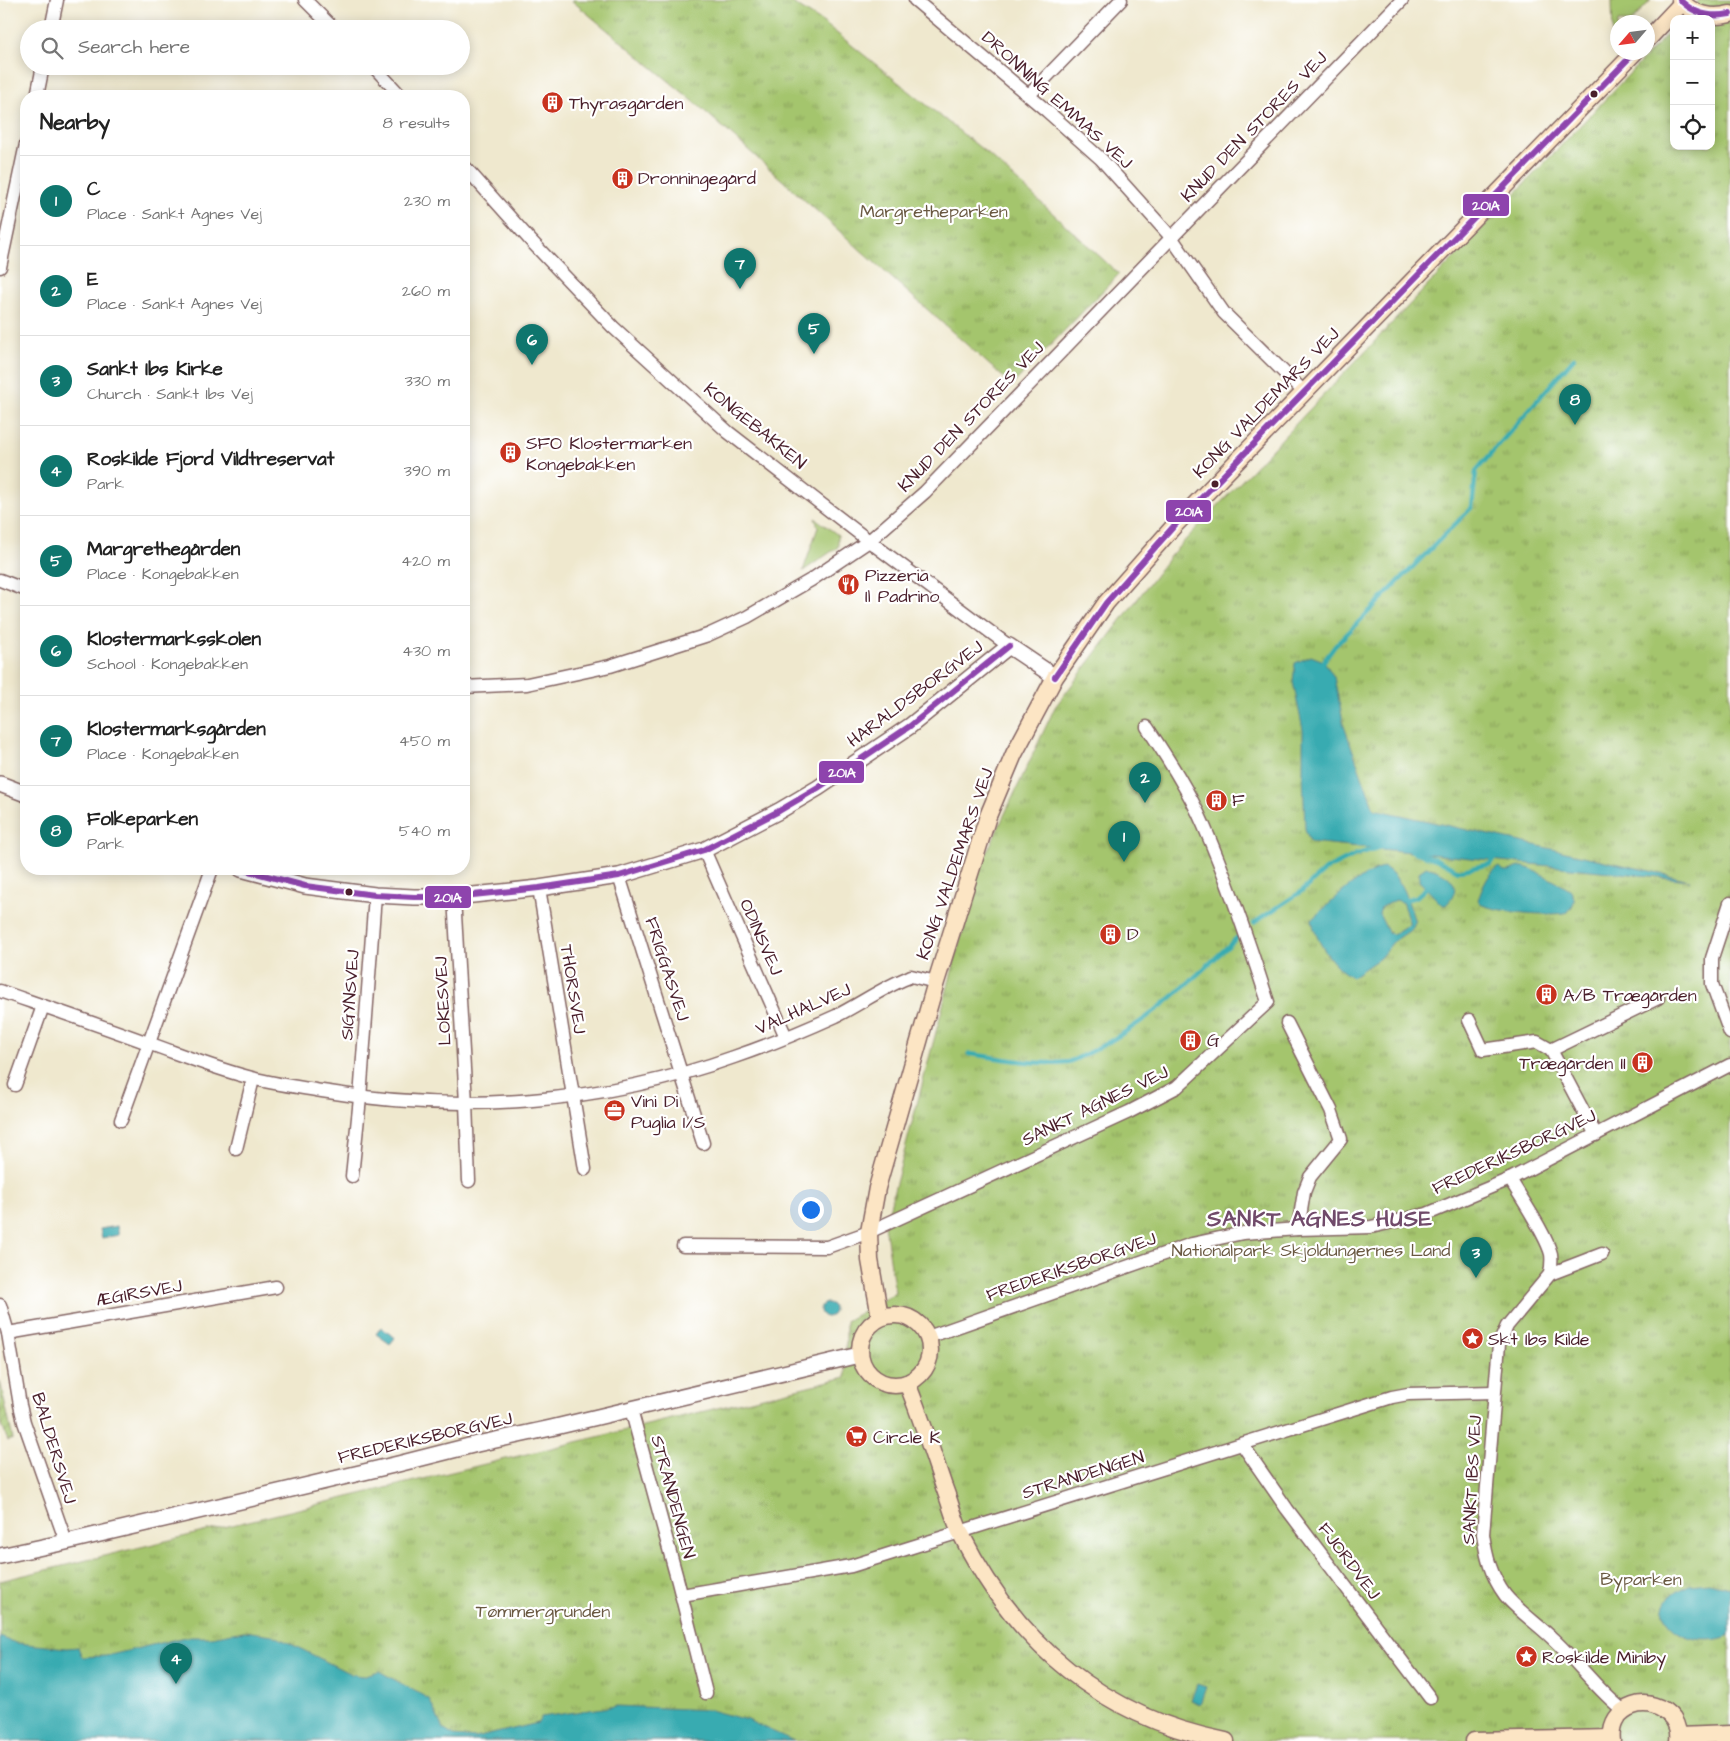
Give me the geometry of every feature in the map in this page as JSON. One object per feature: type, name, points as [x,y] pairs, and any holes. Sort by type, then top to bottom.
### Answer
[{"type":"main road","points":[[1655,32],[1681,1],[1693,11],[1706,16],[1720,17],[1730,14]]},
{"type":"main road","name":"KONG VALDEMARS VEJ","points":[[880,1317],[870,1260],[869,1232],[877,1188],[936,982],[988,816],[1014,754],[1055,677],[1106,603],[1174,526],[1627,60]]},
{"type":"main road","points":[[891,1314],[902,1315],[913,1320],[922,1327],[928,1337],[929,1359],[925,1369],[917,1378],[897,1386],[877,1381],[868,1374],[859,1355],[863,1333],[870,1324],[880,1317],[891,1314]]},
{"type":"main road","points":[[908,1383],[960,1532],[988,1582],[1018,1622],[1057,1661],[1095,1691],[1144,1717],[1194,1735],[1226,1741]]},
{"type":"main road","points":[[1474,1741],[1612,1739],[1613,1728],[1617,1718],[1624,1710],[1641,1703],[1660,1706],[1667,1712],[1676,1723],[1678,1739],[1730,1734]]},
{"type":"street","points":[[53,20],[57,0]]},
{"type":"street","points":[[304,0],[325,20]]},
{"type":"street","name":"DRONNING EMMAS VEJ","points":[[915,0],[1029,95],[1101,159],[1171,237],[1224,314],[1305,393]]},
{"type":"street","points":[[1029,95],[1121,0]]},
{"type":"street","name":"KNUD DEN STORES VEJ","points":[[470,687],[527,684],[610,666],[708,635],[746,617],[812,580],[869,541],[932,485],[1402,0]]},
{"type":"street","points":[[37,90],[41,75]]},
{"type":"street","points":[[381,75],[395,90]]},
{"type":"street","points":[[0,267],[20,172]]},
{"type":"street","name":"KONGEBAKKEN","points":[[470,173],[532,242],[614,327],[728,432],[1009,646],[1055,677]]},
{"type":"street","points":[[0,580],[20,588]]},
{"type":"street","name":"HARALDSBORGVEJ","points":[[264,875],[305,886],[375,895],[454,896],[538,888],[619,876],[704,850],[779,811],[818,788],[910,726],[1009,646]]},
{"type":"street","name":"SANKT AGNES VEJ","points":[[683,1246],[818,1248],[836,1245],[869,1232],[1129,1112],[1177,1087],[1268,1002],[1241,921],[1205,827],[1176,771],[1147,728]]},
{"type":"street","points":[[0,784],[20,792]]},
{"type":"street","name":"ODINSVEJ","points":[[704,850],[786,1037]]},
{"type":"street","points":[[121,1120],[210,875]]},
{"type":"street","name":"FRIGGASVEJ","points":[[619,876],[682,1073]]},
{"type":"street","name":"THORSVEJ","points":[[538,888],[573,1095]]},
{"type":"street","name":"SIGYNSVEJ","points":[[360,1098],[375,895]]},
{"type":"street","name":"LOKESVEJ","points":[[454,896],[466,1103]]},
{"type":"street","points":[[1730,903],[1712,958],[1712,984],[1730,1032]]},
{"type":"street","name":"VALHALVEJ","points":[[0,991],[253,1079],[360,1098],[411,1102],[466,1103],[520,1101],[624,1088],[732,1058],[786,1037],[836,1016],[911,976],[936,982]]},
{"type":"street","points":[[1551,1050],[1658,998]]},
{"type":"street","points":[[15,1084],[43,1006]]},
{"type":"street","points":[[1469,1020],[1483,1050],[1537,1042],[1551,1050],[1596,1135]]},
{"type":"street","points":[[1287,1023],[1331,1110],[1341,1140],[1310,1177],[1304,1192],[1298,1229]]},
{"type":"street","name":"FREDERIKSBORGVEJ","points":[[928,1337],[1192,1244],[1243,1233],[1371,1227],[1427,1214],[1510,1179],[1730,1065]]},
{"type":"street","points":[[682,1073],[703,1143]]},
{"type":"street","points":[[236,1149],[253,1079]]},
{"type":"street","points":[[573,1095],[586,1169]]},
{"type":"street","points":[[352,1176],[360,1098]]},
{"type":"street","points":[[466,1103],[469,1182]]},
{"type":"street","points":[[1510,1179],[1544,1238],[1551,1254],[1550,1274]]},
{"type":"street","name":"SANKT IBS VEJ","points":[[1602,1254],[1550,1274],[1507,1326],[1499,1344],[1484,1534],[1486,1557],[1493,1574],[1506,1595],[1559,1645],[1608,1699],[1624,1710]]},
{"type":"street","name":"ÆGIRSVEJ","points":[[8,1333],[276,1287]]},
{"type":"street","name":"BALDERSVEJ","points":[[0,1305],[8,1333],[24,1422],[66,1542]]},
{"type":"street","name":"FREDERIKSBORGVEJ","points":[[0,1556],[859,1355]]},
{"type":"street","name":"STRANDENGEN","points":[[682,1595],[850,1566],[1392,1397],[1408,1394],[1494,1392]]},
{"type":"street","name":"STRANDENGEN","points":[[631,1409],[682,1595],[706,1693]]},
{"type":"street","name":"FJORDVEJ","points":[[1242,1444],[1282,1502],[1430,1698]]},
{"type":"green space","name":"Margretheparken","points":[[571,0],[788,0],[824,23],[988,154],[1119,274],[1012,385],[699,106]]},
{"type":"green space","points":[[1612,0],[1651,0],[1637,15],[1612,15]]},
{"type":"green space","name":"Nationalpark Skjoldungernes Land","points":[[1700,0],[1730,0],[1730,1741],[0,1741],[0,1581],[846,1377],[846,1321],[895,1293],[885,1225],[979,869],[1055,707],[1171,555],[1643,60],[1655,60],[1655,47],[1670,31],[1670,150],[1715,150],[1715,15],[1686,15]]},
{"type":"green space","points":[[815,518],[838,535],[838,547],[803,571],[818,527]]},
{"type":"green space","points":[[0,1381],[13,1439],[8,1441],[0,1421]]},
{"type":"water","points":[[1311,656],[1324,661],[1334,677],[1344,726],[1374,809],[1690,880],[1310,842],[1305,829],[1303,730],[1293,682],[1295,663]]},
{"type":"water","points":[[1383,867],[1389,870],[1404,891],[1415,922],[1412,929],[1393,942],[1380,958],[1352,977],[1338,967],[1326,953],[1312,919],[1347,888],[1364,876]],"holes":[[[1396,900],[1402,902],[1409,924],[1393,934],[1388,932],[1379,914],[1381,907]]]},
{"type":"water","points":[[1426,867],[1441,872],[1454,885],[1455,891],[1446,905],[1442,905],[1419,881],[1419,872]]},
{"type":"water","points":[[1499,867],[1502,870],[1509,871],[1525,867],[1549,878],[1571,891],[1574,902],[1568,912],[1550,914],[1512,912],[1482,905],[1478,900],[1484,886],[1495,869]]},
{"type":"water","points":[[117,1226],[119,1235],[102,1238],[100,1229]]},
{"type":"water","points":[[824,1303],[830,1303],[834,1310],[830,1317],[824,1317],[820,1313],[820,1307]]},
{"type":"water","points":[[381,1327],[395,1338],[390,1344],[376,1334]]},
{"type":"water","points":[[1709,1583],[1730,1588],[1730,1635],[1718,1639],[1705,1640],[1681,1634],[1665,1618],[1665,1604],[1672,1595],[1685,1587]]},
{"type":"water","points":[[244,1631],[273,1635],[351,1674],[362,1676],[379,1671],[429,1699],[443,1729],[454,1736],[475,1738],[538,1723],[541,1717],[617,1706],[710,1710],[747,1720],[794,1741],[0,1741],[0,1637],[16,1643],[67,1648],[78,1647],[82,1657],[106,1656],[185,1637],[211,1637]]},
{"type":"water","points":[[1197,1684],[1206,1687],[1200,1704],[1191,1700]]},
{"type":"waterway","points":[[1324,661],[1335,646],[1472,507],[1476,471],[1574,358]]},
{"type":"waterway","points":[[1254,923],[1302,891],[1325,870],[1355,855],[1380,847]]},
{"type":"waterway","points":[[1412,851],[1436,859],[1458,871],[1490,864],[1495,856]]},
{"type":"waterway","points":[[1408,899],[1416,897],[1426,888]]},
{"type":"waterway","points":[[969,1054],[1043,1063],[1074,1060],[1113,1040],[1151,1014],[1239,936]]},
{"type":"transit line","name":"201A","points":[[1680,0],[1691,9],[1703,14],[1730,14]]},
{"type":"transit line","name":"201A","points":[[1055,677],[1106,603],[1174,526],[1627,60]]},
{"type":"transit line","name":"201A","points":[[264,875],[305,886],[375,895],[454,897],[539,888],[619,876],[704,850],[779,811],[818,788],[910,726],[1009,646]]},
{"type":"place","name":"Thyrasgården","points":[[553,103]]},
{"type":"place","name":"Dronningegård","points":[[622,178]]},
{"type":"place","name":"Klostermarksgården","points":[[740,289]]},
{"type":"place","name":"Margrethegården","points":[[814,354]]},
{"type":"place","name":"Klostermarksskolen","points":[[532,365]]},
{"type":"place","name":"Folkeparken","points":[[1575,425]]},
{"type":"place","name":"SFO Klostermarken Kongebakken","points":[[510,453]]},
{"type":"place","name":"Pizzeria Il Padrino","points":[[849,585]]},
{"type":"place","name":"F","points":[[1216,800]]},
{"type":"place","name":"E","points":[[1145,803]]},
{"type":"place","name":"C","points":[[1124,862]]},
{"type":"place","name":"D","points":[[1111,934]]},
{"type":"place","name":"A/B Trægården","points":[[1547,995]]},
{"type":"place","name":"G","points":[[1191,1040]]},
{"type":"place","name":"Trægården II","points":[[1642,1063]]},
{"type":"place","name":"Vini Di Puglia I/S","points":[[615,1111]]},
{"type":"place","name":"Sankt Ibs Kirke","points":[[1476,1278]]},
{"type":"place","name":"Skt Ibs Kilde","points":[[1472,1339]]},
{"type":"place","name":"Circle K","points":[[857,1437]]},
{"type":"place","name":"Roskilde Miniby","points":[[1526,1657]]},
{"type":"place","name":"Roskilde Fjord Vildtreservat","points":[[176,1684]]},
{"type":"district","name":"SANKT AGNES HUSE","points":[[1320,1219]]},
{"type":"park label","name":"Byparken","points":[[1641,1579]]},
{"type":"park label","name":"Tømmergrunden","points":[[543,1611]]}]
